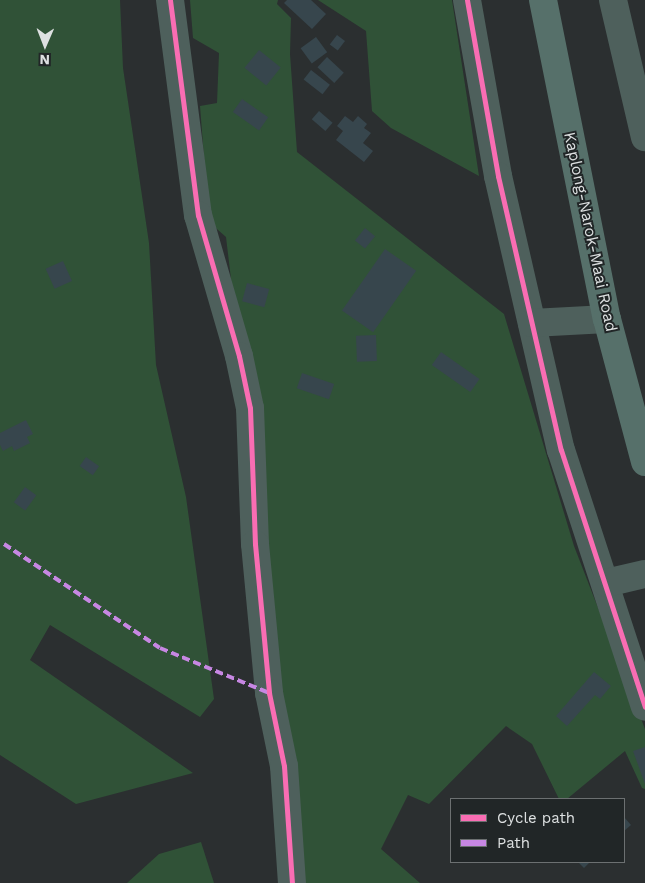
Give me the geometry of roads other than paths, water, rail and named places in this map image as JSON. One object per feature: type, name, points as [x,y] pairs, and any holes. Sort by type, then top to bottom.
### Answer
[{"type":"highway","name":"Kaplong-Narok-Maai Road","points":[[543,0],[607,319],[645,462]]},
{"type":"street","points":[[170,0],[198,216],[239,356],[250,408],[255,544],[269,693],[284,766],[292,883]]},
{"type":"street","points":[[467,0],[498,176],[561,450],[645,707]]},
{"type":"street","points":[[614,0],[645,138]]},
{"type":"street","points":[[532,323],[607,319]]},
{"type":"street","points":[[606,583],[645,574]]}]
